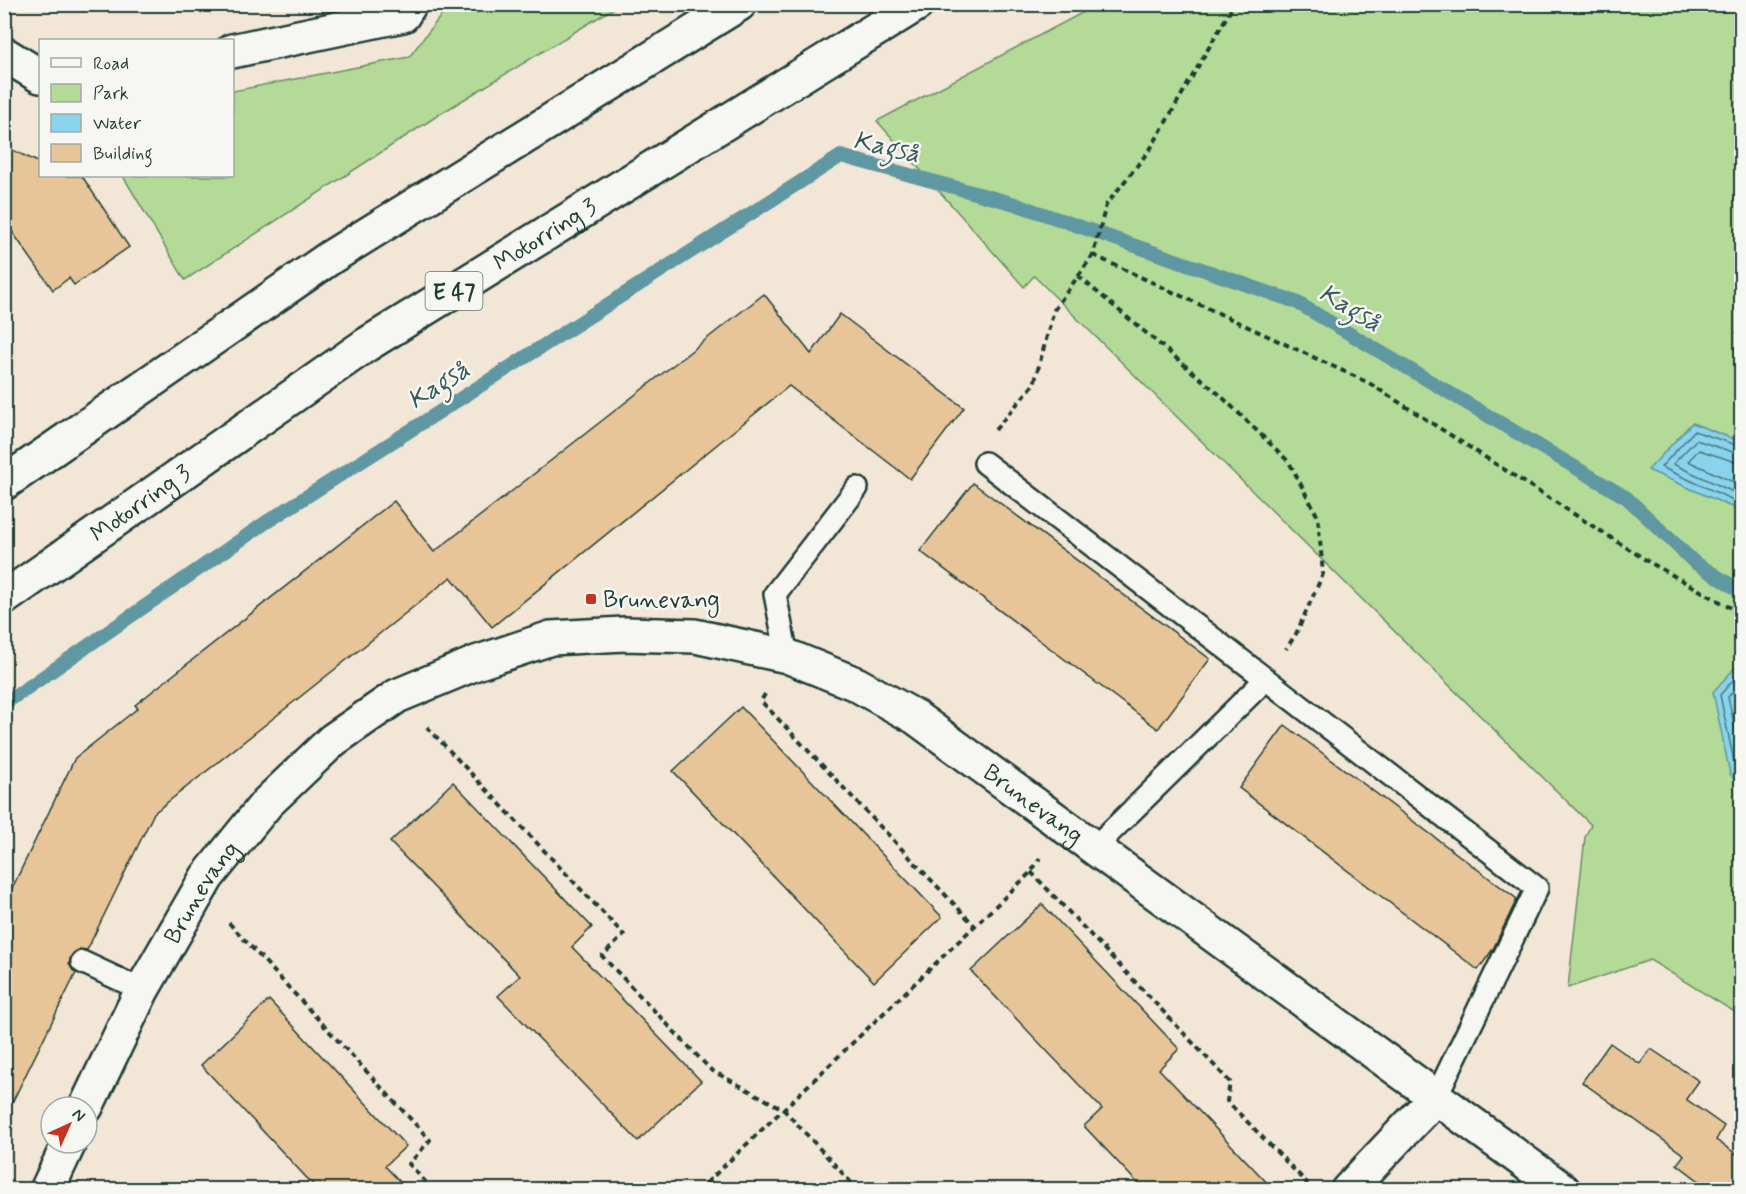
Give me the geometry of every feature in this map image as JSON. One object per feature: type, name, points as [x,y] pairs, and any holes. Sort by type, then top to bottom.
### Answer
[{"type":"main road","points":[[234,51],[403,15],[410,4]]},
{"type":"main road","points":[[4,483],[331,257],[739,4]]},
{"type":"main road","name":"Motorring 3","points":[[4,598],[366,345],[917,4]]},
{"type":"main road","points":[[4,54],[39,75]]},
{"type":"main road","name":"Brunevang","points":[[92,1095],[142,990],[207,877],[267,803],[333,740],[397,696],[476,663],[551,638],[624,634],[695,636],[787,656],[856,684],[915,717],[1563,1190]]},
{"type":"main road","points":[[1348,1190],[1436,1097]]},
{"type":"main road","points":[[47,1190],[63,1155]]},
{"type":"lane","points":[[985,463],[1538,888],[1436,1097]]},
{"type":"lane","points":[[787,656],[775,594],[857,488]]},
{"type":"lane","points":[[1094,848],[1266,679]]},
{"type":"lane","points":[[82,962],[142,990]]},
{"type":"path","points":[[985,463],[995,430],[1034,384],[1054,310],[1093,255],[1106,205],[1152,148],[1234,4]]},
{"type":"path","points":[[1093,255],[1369,383],[1649,562],[1742,615]]},
{"type":"path","points":[[1078,276],[1219,394],[1288,462],[1318,517],[1323,574],[1296,634],[1266,679]]},
{"type":"path","points":[[397,696],[624,935],[602,956],[711,1070],[783,1109],[858,1190]]},
{"type":"path","points":[[761,701],[974,925]]},
{"type":"path","points":[[699,1190],[1031,872],[1063,825]]},
{"type":"path","points":[[1031,872],[1230,1082],[1227,1101],[1313,1190]]},
{"type":"path","points":[[200,892],[430,1140],[409,1164],[433,1190]]},
{"type":"green space","points":[[450,4],[619,5],[440,114],[185,280],[124,177],[234,177],[234,91],[409,57]]},
{"type":"green space","points":[[1097,5],[1741,5],[1742,326],[1736,333],[1741,336],[1741,442],[1692,423],[1649,470],[1741,511],[1741,1016],[1650,960],[1568,988],[1585,837],[1591,825],[1034,276],[1024,287],[877,121]]},
{"type":"water","points":[[1692,423],[1741,442],[1741,511],[1648,470]]},
{"type":"water","points":[[1741,661],[1741,787],[1730,774],[1713,692]]},
{"type":"building","points":[[4,146],[39,163],[39,177],[83,177],[129,247],[74,285],[69,278],[53,290],[4,220]]},
{"type":"building","points":[[764,294],[811,354],[840,314],[964,408],[910,479],[789,386],[492,627],[451,577],[154,813],[87,950],[80,949],[71,956],[69,964],[76,973],[4,1119],[4,905],[75,758],[138,708],[135,705],[394,501],[434,552]]},
{"type":"building","points":[[973,483],[1210,659],[1158,729],[920,551]]},
{"type":"building","points":[[741,707],[942,917],[874,982],[673,771]]},
{"type":"building","points":[[1285,725],[1517,899],[1493,949],[1478,970],[1239,788]]},
{"type":"building","points":[[453,782],[592,927],[572,947],[701,1081],[638,1141],[498,996],[520,976],[390,842]]},
{"type":"building","points":[[1042,904],[1179,1049],[1159,1069],[1274,1190],[1144,1190],[1084,1126],[1102,1109],[971,971]]},
{"type":"building","points":[[269,1000],[406,1146],[385,1166],[408,1190],[318,1190],[201,1065]]},
{"type":"building","points":[[1610,1043],[1640,1064],[1651,1049],[1699,1081],[1686,1099],[1724,1126],[1716,1140],[1742,1158],[1742,1190],[1711,1190],[1677,1164],[1684,1155],[1582,1082]]},
{"type":"waterway","name":"Kagså","points":[[4,704],[265,523],[841,156],[1015,204],[1296,302],[1627,498],[1694,562],[1742,592]]},
{"type":"place","name":"Brunevang","points":[[591,599]]}]
